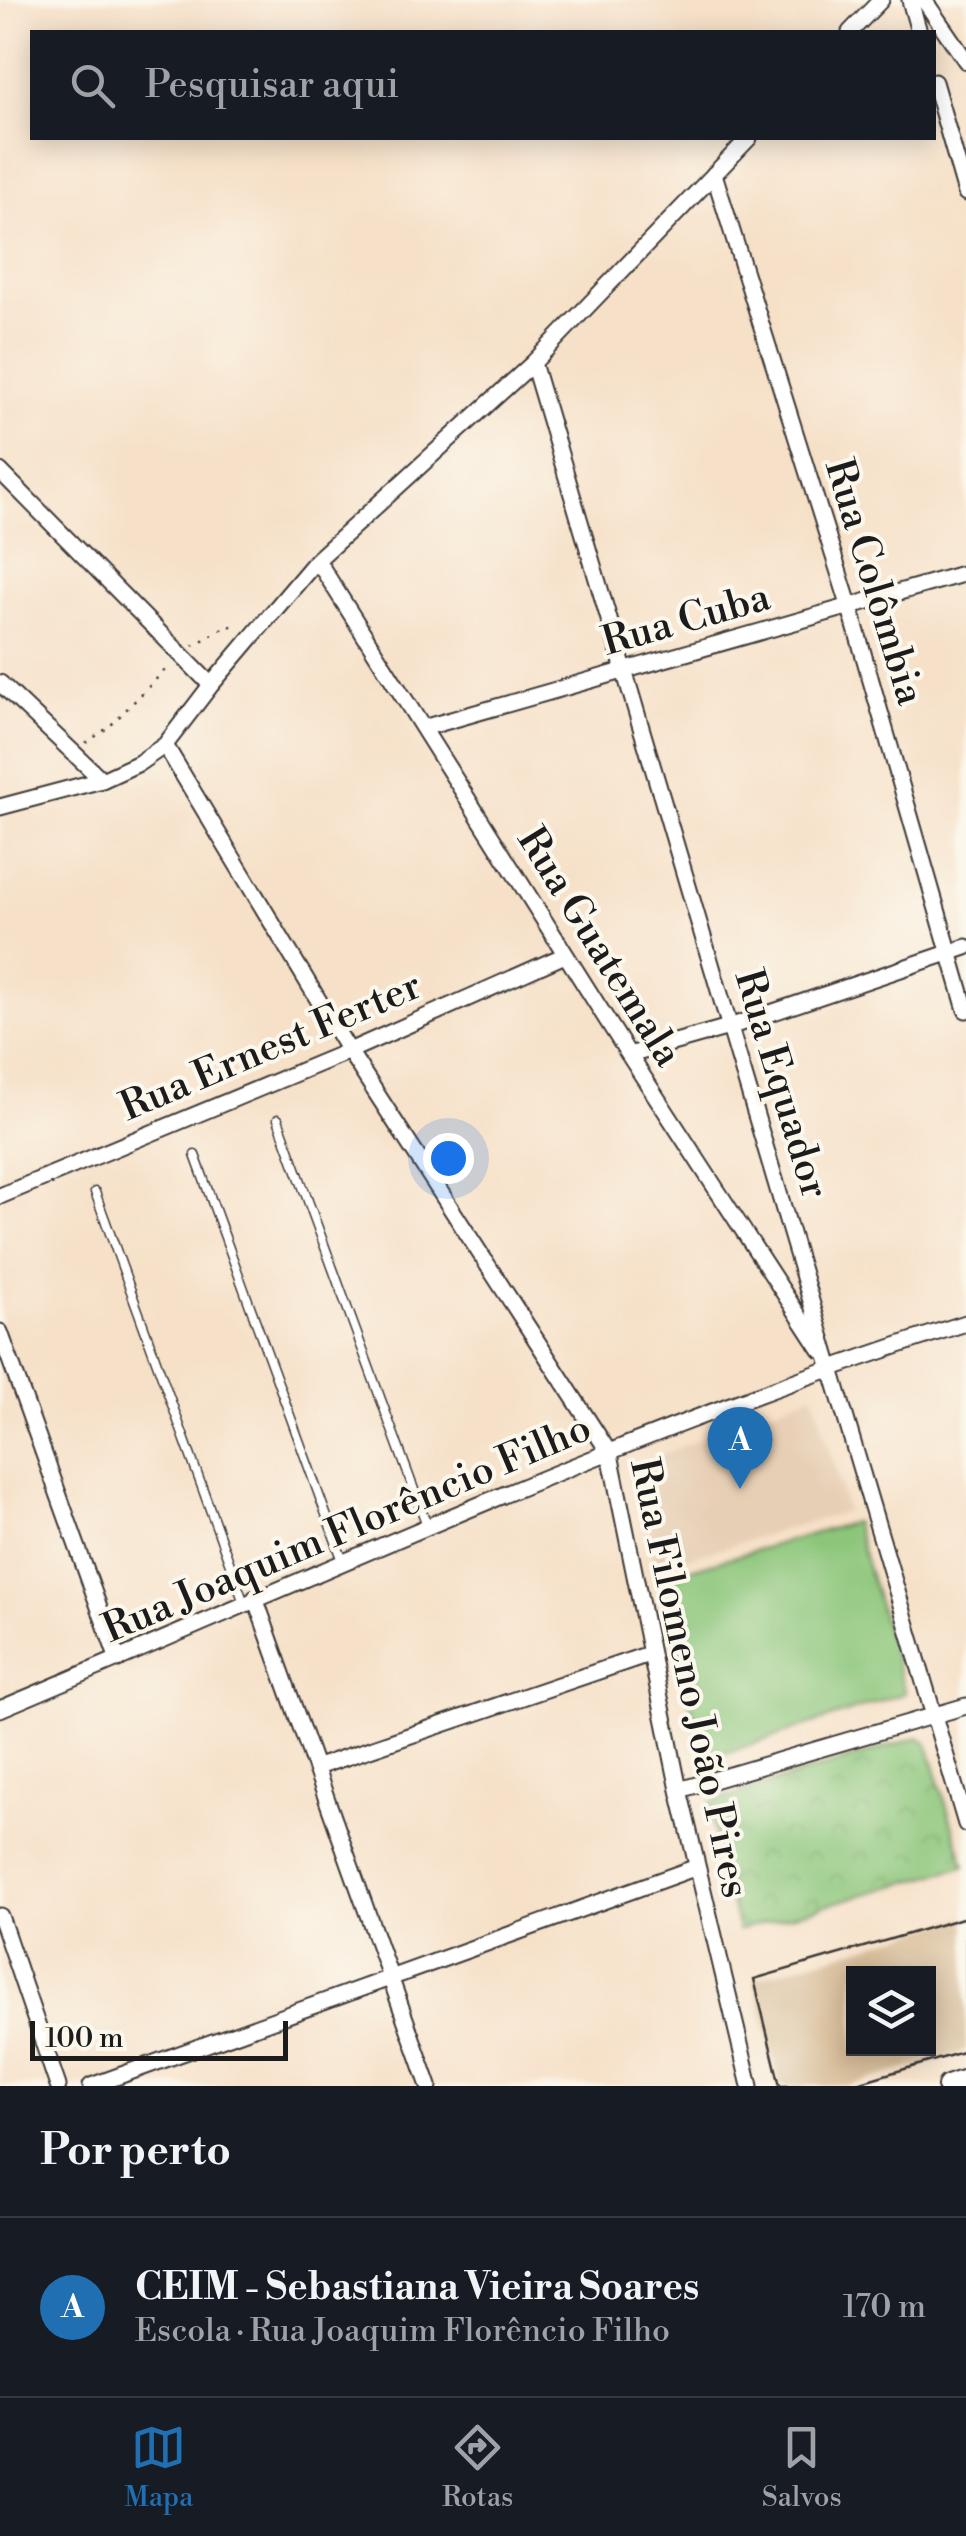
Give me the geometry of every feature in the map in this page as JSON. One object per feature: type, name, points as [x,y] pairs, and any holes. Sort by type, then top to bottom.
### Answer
[{"type":"street","points":[[852,30],[881,0]]},
{"type":"street","points":[[910,0],[918,30]]},
{"type":"street","points":[[924,0],[966,61]]},
{"type":"street","points":[[936,89],[966,193]]},
{"type":"street","points":[[0,807],[102,780],[165,745],[317,560],[534,363],[747,140]]},
{"type":"street","name":"Rua Colômbia","points":[[714,174],[850,608],[966,1010]]},
{"type":"street","name":"Rua Equador","points":[[534,363],[966,1824]]},
{"type":"street","points":[[0,471],[211,685]]},
{"type":"street","name":"Rua Guatemala","points":[[317,560],[629,1055],[832,1366]]},
{"type":"street","name":"Rua Cuba","points":[[423,728],[966,573]]},
{"type":"street","points":[[0,683],[102,780]]},
{"type":"street","name":"Rua Filomeno João Pires","points":[[165,745],[349,1051],[610,1454],[679,1790],[750,2086]]},
{"type":"street","points":[[629,1055],[966,947]]},
{"type":"street","name":"Rua Ernest Ferter","points":[[0,1196],[349,1051],[566,955]]},
{"type":"street","name":"Rua Joaquim Florêncio Filho","points":[[0,1709],[249,1601],[610,1454],[832,1366],[966,1324]]},
{"type":"street","points":[[0,1332],[118,1660]]},
{"type":"street","points":[[249,1601],[317,1767],[429,2086]]},
{"type":"street","points":[[317,1767],[649,1654]]},
{"type":"street","points":[[679,1790],[966,1706]]},
{"type":"street","points":[[91,2086],[697,1867]]},
{"type":"street","points":[[0,1916],[58,2086]]},
{"type":"street","points":[[948,2086],[966,2080]]},
{"type":"lane","points":[[278,1119],[428,1528]]},
{"type":"lane","points":[[195,1155],[343,1562]]},
{"type":"lane","points":[[96,1192],[249,1601]]},
{"type":"path","points":[[72,752],[109,727],[180,654],[225,627],[267,621]]},
{"type":"shaded area","points":[[813,1393],[847,1511],[656,1567],[634,1466]]},
{"type":"green space","points":[[854,1522],[905,1693],[705,1760],[659,1578]]},
{"type":"green space","points":[[919,1737],[927,1743],[965,1866],[738,1930],[709,1809],[711,1802]]},
{"type":"building","points":[[966,1917],[966,2051],[847,2086],[780,2086],[754,1979]]},
{"type":"place","name":"CEIM - Sebastiana Vieira Soares","points":[[740,1489]]}]
